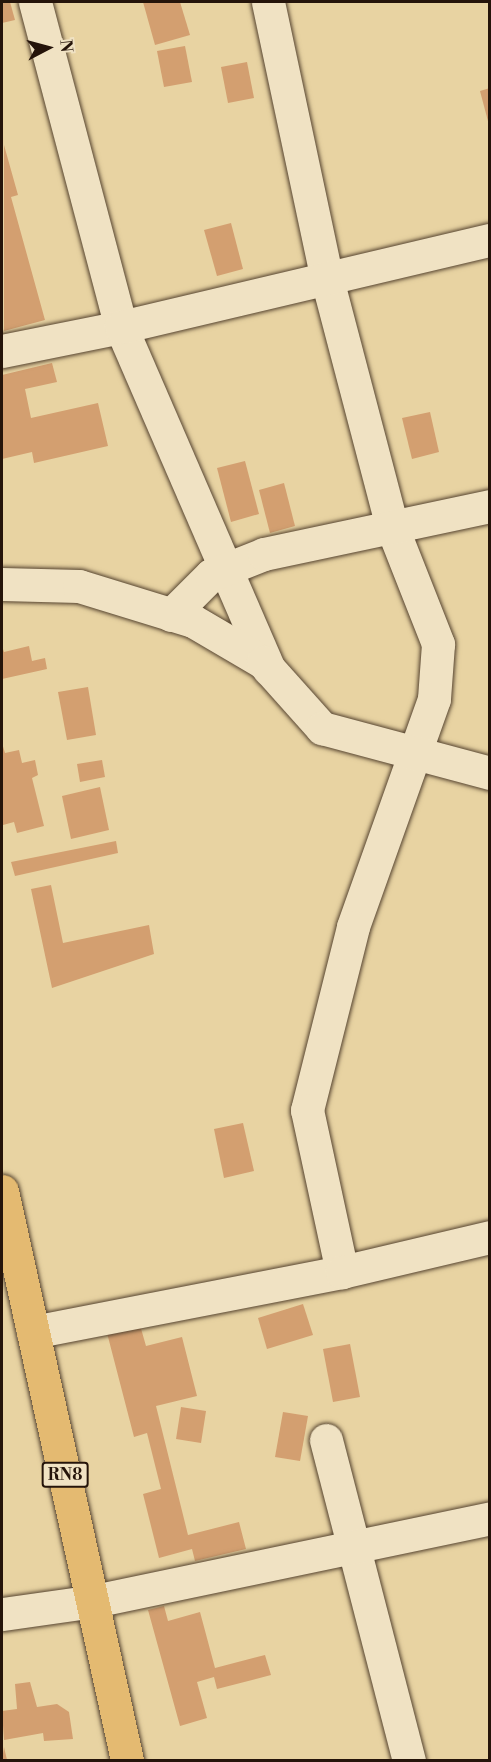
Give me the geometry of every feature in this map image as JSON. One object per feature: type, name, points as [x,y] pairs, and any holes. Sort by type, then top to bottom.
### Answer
[{"type":"main road","name":"RN8","points":[[2,1191],[127,1761]]},
{"type":"street","points":[[35,2],[121,327],[269,669]]},
{"type":"street","points":[[267,2],[327,279],[392,527],[438,644],[434,699],[353,927],[307,1110],[342,1272]]},
{"type":"street","points":[[2,351],[121,327],[489,240]]},
{"type":"street","points":[[171,615],[211,575],[264,554],[489,506]]},
{"type":"street","points":[[2,584],[79,586],[193,621],[269,669],[322,728],[489,773]]},
{"type":"street","points":[[33,1332],[342,1272],[489,1237]]},
{"type":"street","points":[[326,1440],[352,1549],[409,1761]]},
{"type":"street","points":[[2,1614],[93,1601],[352,1549],[489,1518]]},
{"type":"building","points":[[2,2],[10,2],[15,20],[2,23]]},
{"type":"building","points":[[143,2],[180,2],[190,35],[155,45]]},
{"type":"building","points":[[185,46],[192,82],[164,87],[157,51]]},
{"type":"building","points":[[247,62],[254,98],[228,103],[221,67]]},
{"type":"building","points":[[490,88],[490,125],[489,125],[480,91]]},
{"type":"building","points":[[4,145],[18,195],[11,197],[45,320],[4,331]]},
{"type":"building","points":[[231,223],[243,269],[217,276],[204,230]]},
{"type":"building","points":[[52,363],[57,382],[25,389],[31,418],[98,403],[108,446],[34,463],[32,452],[2,459],[2,375]]},
{"type":"building","points":[[430,412],[439,452],[412,459],[402,418]]},
{"type":"building","points":[[245,461],[259,514],[231,522],[217,468]]},
{"type":"building","points":[[284,483],[295,526],[270,533],[259,490]]},
{"type":"building","points":[[2,646],[4,652],[29,646],[32,661],[45,658],[47,669],[2,679]]},
{"type":"building","points":[[88,687],[96,735],[67,740],[58,692]]},
{"type":"building","points":[[2,743],[5,753],[19,750],[22,763],[35,760],[38,775],[32,778],[44,826],[17,833],[14,822],[3,825]]},
{"type":"building","points":[[102,760],[105,777],[80,782],[77,764]]},
{"type":"building","points":[[100,787],[109,830],[71,839],[62,796]]},
{"type":"building","points":[[116,841],[118,853],[15,876],[11,862]]},
{"type":"building","points":[[51,885],[63,943],[149,925],[154,954],[52,988],[31,889]]},
{"type":"building","points":[[243,1123],[254,1171],[224,1178],[214,1129]]},
{"type":"building","points":[[303,1304],[313,1335],[267,1349],[258,1318]]},
{"type":"building","points":[[140,1325],[146,1346],[182,1337],[197,1396],[156,1406],[188,1535],[239,1522],[246,1549],[195,1561],[192,1549],[159,1558],[143,1494],[161,1489],[147,1433],[134,1437],[107,1333]]},
{"type":"building","points":[[350,1344],[360,1397],[333,1402],[323,1349]]},
{"type":"building","points":[[181,1407],[206,1411],[201,1443],[176,1439]]},
{"type":"building","points":[[283,1412],[308,1416],[300,1461],[275,1457]]},
{"type":"building","points":[[164,1606],[168,1621],[200,1612],[215,1668],[265,1655],[271,1675],[217,1689],[214,1677],[197,1682],[207,1718],[180,1726],[148,1610]]},
{"type":"building","points":[[30,1682],[37,1707],[57,1704],[69,1712],[73,1739],[44,1741],[43,1733],[4,1740],[2,1711],[17,1709],[15,1684]]},
{"type":"building","points":[[4,1747],[7,1760],[2,1760]]}]
